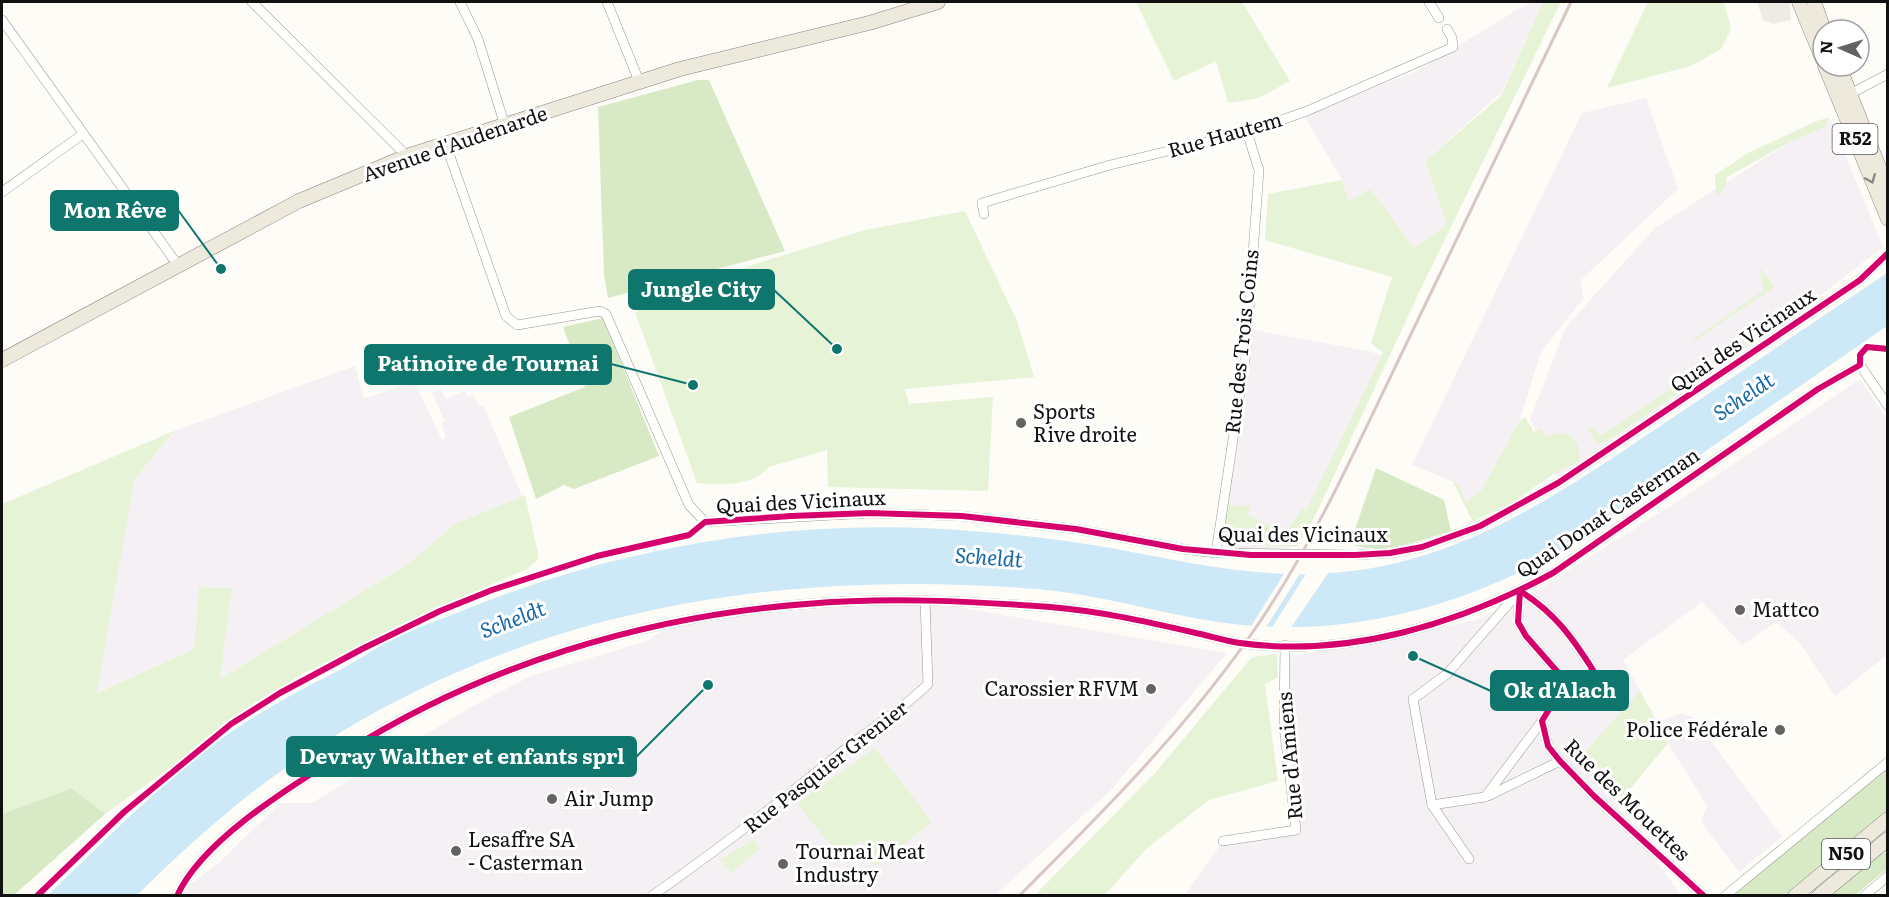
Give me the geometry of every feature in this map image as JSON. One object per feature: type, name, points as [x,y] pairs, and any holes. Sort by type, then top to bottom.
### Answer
[{"type":"main road","name":"Avenue d'Audenarde","points":[[2,360],[177,264],[299,201],[407,156],[704,62],[870,23],[938,2]]},
{"type":"main road","points":[[1799,2],[1811,31]]},
{"type":"main road","points":[[1814,2],[1820,18]]},
{"type":"main road","name":"R52","points":[[1830,78],[1887,219]]},
{"type":"main road","name":"R52","points":[[1844,78],[1887,192]]},
{"type":"main road","name":"N50","points":[[1795,896],[1887,819]]},
{"type":"main road","name":"N50","points":[[1819,896],[1887,839]]},
{"type":"street","points":[[252,2],[407,156]]},
{"type":"street","points":[[460,2],[478,39],[505,126]]},
{"type":"street","points":[[607,2],[639,81]]},
{"type":"street","points":[[1429,2],[1439,18]]},
{"type":"street","points":[[2,20],[177,264]]},
{"type":"street","name":"Rue Hautem","points":[[984,214],[982,203],[993,199],[1110,165],[1247,132],[1317,107],[1453,47],[1452,38],[1447,29]]},
{"type":"street","points":[[1850,94],[1887,74]]},
{"type":"street","name":"Rue des Trois Coins","points":[[1216,553],[1246,352],[1259,170],[1247,132]]},
{"type":"street","points":[[2,192],[83,134]]},
{"type":"street","name":"Quai des Vicinaux","points":[[446,145],[506,316],[517,325],[600,311],[606,314],[689,505],[705,522],[870,513],[962,516],[1076,529],[1216,553],[1332,555],[1390,553],[1422,547],[1480,526],[1526,503],[1633,435],[1860,280],[1887,252]]},
{"type":"street","name":"Quai Donat Casterman","points":[[177,896],[195,866],[225,838],[293,785],[369,738],[429,705],[566,650],[714,615],[806,603],[926,600],[1108,613],[1238,643],[1285,645],[1334,643],[1395,634],[1458,616],[1520,591],[1553,573],[1818,389],[1860,365],[1887,406]]},
{"type":"street","points":[[1485,796],[1542,721],[1557,696],[1593,670],[1578,646],[1544,606],[1520,591]]},
{"type":"street","points":[[1520,591],[1518,622],[1526,636],[1570,686]]},
{"type":"street","points":[[1469,859],[1432,805],[1413,699],[1447,674],[1520,591]]},
{"type":"street","name":"Rue Pasquier Grenier","points":[[652,896],[737,837],[853,743],[908,705],[928,684],[926,600]]},
{"type":"street","name":"Rue d'Amiens","points":[[1223,841],[1296,830],[1284,726],[1285,645]]},
{"type":"street","name":"Rue des Mouettes","points":[[1542,721],[1548,746],[1560,761],[1594,796],[1704,896]]},
{"type":"street","points":[[1432,805],[1485,796],[1560,761]]},
{"type":"street","points":[[1725,896],[1887,762]]},
{"type":"street","points":[[1864,896],[1887,876]]},
{"type":"shaded area","points":[[1530,2],[1543,2],[1502,92],[1425,161],[1447,224],[1414,248],[1371,189],[1349,202],[1342,180],[1304,115],[1415,72]]},
{"type":"shaded area","points":[[1757,2],[1790,2],[1791,20],[1773,24],[1763,20]]},
{"type":"shaded area","points":[[1646,98],[1678,189],[1581,280],[1583,299],[1541,352],[1519,422],[1481,492],[1466,502],[1459,484],[1412,465],[1582,113]]},
{"type":"shaded area","points":[[1831,120],[1883,247],[1786,322],[1558,476],[1530,419],[1566,327],[1655,228],[1790,142]]},
{"type":"shaded area","points":[[1254,330],[1372,352],[1384,357],[1289,550],[1232,548],[1225,544],[1223,538]]},
{"type":"shaded area","points":[[355,366],[364,399],[414,381],[442,440],[446,438],[441,423],[445,421],[432,393],[441,389],[446,399],[465,391],[468,397],[473,395],[479,407],[483,405],[522,496],[455,524],[408,564],[220,679],[232,588],[199,587],[194,649],[96,693],[134,480],[174,431]]},
{"type":"shaded area","points":[[1860,379],[1887,419],[1887,655],[1835,696],[1800,643],[1776,622],[1742,645],[1702,602],[1623,660],[1658,723],[1681,713],[1693,717],[1782,837],[1739,872],[1701,822],[1707,806],[1668,743],[1616,805],[1681,895],[1184,896],[1221,844],[1296,830],[1286,754],[1284,658],[1476,620],[1546,585],[1692,492]]},
{"type":"shaded area","points":[[915,600],[1227,653],[1111,790],[995,895],[176,896],[221,861],[280,803],[312,803],[473,706],[531,676],[647,641],[675,622]]},
{"type":"green space","points":[[1136,2],[1242,2],[1290,81],[1259,98],[1228,103],[1216,61],[1174,81]]},
{"type":"green space","points":[[1543,2],[1561,2],[1423,284],[1318,510],[1297,547],[1229,543],[1223,535],[1228,505],[1250,506],[1248,515],[1286,533],[1302,509],[1306,511],[1383,353],[1371,343],[1392,277],[1265,240],[1268,194],[1342,180],[1349,201],[1371,189],[1414,248],[1447,224],[1425,161],[1501,96]]},
{"type":"green space","points":[[1648,2],[1724,2],[1731,29],[1721,49],[1691,66],[1607,88]]},
{"type":"green space","points":[[698,80],[709,80],[785,251],[608,298],[604,275],[598,107]]},
{"type":"green space","points":[[1830,118],[1825,127],[1790,142],[1727,177],[1725,187],[1716,197],[1715,175],[1748,153],[1819,120]]},
{"type":"green space","points":[[965,211],[1017,321],[1034,377],[905,389],[909,404],[993,397],[988,491],[828,487],[827,450],[769,467],[762,474],[745,481],[725,484],[697,483],[635,312],[755,264],[865,230]]},
{"type":"green space","points":[[1760,268],[1775,287],[1694,341],[1693,339],[1763,291]]},
{"type":"green space","points":[[1784,312],[1785,320],[1609,440],[1603,443],[1596,442],[1589,426],[1602,435]]},
{"type":"green space","points":[[603,318],[659,456],[574,489],[564,485],[536,499],[509,417],[585,387],[563,327]]},
{"type":"green space","points":[[1525,417],[1534,432],[1540,428],[1547,436],[1562,433],[1570,435],[1578,446],[1580,458],[1575,464],[1558,471],[1516,500],[1473,522],[1453,482],[1459,485],[1466,502],[1481,491],[1519,422]]},
{"type":"green space","points":[[174,431],[134,480],[97,693],[194,649],[199,587],[232,588],[220,679],[408,564],[455,524],[525,495],[539,558],[527,569],[442,606],[300,675],[105,814],[72,788],[2,814],[2,504]]},
{"type":"green space","points":[[1376,468],[1444,500],[1451,531],[1388,548],[1350,544]]},
{"type":"green space","points":[[1277,654],[1278,677],[1265,684],[1278,781],[1209,800],[1146,849],[1105,895],[1035,895],[1155,773],[1252,657]]},
{"type":"green space","points":[[1640,691],[1668,743],[1619,802],[1576,762]]},
{"type":"green space","points":[[875,748],[932,822],[876,866],[861,840],[839,855],[797,804]]},
{"type":"green space","points":[[1887,768],[1887,813],[1788,895],[1732,896]]},
{"type":"green space","points":[[72,788],[105,814],[14,895],[2,895],[2,814]]},
{"type":"green space","points":[[754,839],[760,849],[731,873],[720,860]]},
{"type":"green space","points":[[1887,852],[1887,869],[1855,895],[1827,896],[1877,854]]},
{"type":"water","name":"Scheldt","points":[[1887,273],[1887,326],[1565,548],[1484,588],[1441,603],[1398,615],[1354,623],[1309,627],[1264,626],[1218,622],[1060,591],[934,584],[832,586],[733,596],[635,614],[540,641],[447,677],[357,723],[252,792],[201,835],[137,895],[47,896],[170,780],[243,724],[389,641],[526,587],[590,567],[654,551],[785,532],[851,528],[918,528],[1017,535],[1100,546],[1251,572],[1317,574],[1388,565],[1461,542],[1530,509],[1595,470]]},
{"type":"pier","points":[[1285,572],[1301,572],[1265,629],[1250,628]]},
{"type":"pier","points":[[1307,572],[1329,572],[1290,629],[1271,629]]},
{"type":"railway","points":[[1019,896],[1116,798],[1177,730],[1234,658],[1281,589],[1352,458],[1571,2]]},
{"type":"cycle path","points":[[37,896],[124,812],[231,724],[280,693],[362,649],[440,611],[492,590],[597,556],[689,535],[705,522],[791,516],[870,513],[962,516],[1076,529],[1183,549],[1251,555],[1355,555],[1390,553],[1422,547],[1480,526],[1558,483],[1860,280],[1888,253]]},
{"type":"cycle path","points":[[177,896],[207,854],[228,834],[275,798],[344,753],[397,722],[451,695],[566,650],[625,633],[746,610],[836,602],[897,600],[1050,607],[1087,611],[1234,642],[1281,646],[1321,646],[1362,641],[1441,622],[1480,608],[1553,573],[1818,389],[1860,365],[1860,355],[1867,347],[1888,349]]},
{"type":"cycle path","points":[[1520,591],[1553,617],[1578,647],[1593,670],[1557,696],[1542,721],[1548,746],[1594,796],[1704,896]]},
{"type":"cycle path","points":[[1520,591],[1518,622],[1526,636],[1570,686]]},
{"type":"place","name":"Mon Rêve","points":[[221,269]]},
{"type":"place","name":"Jungle City","points":[[837,349]]},
{"type":"place","name":"Patinoire de Tournai","points":[[693,385]]},
{"type":"place","name":"Sports Rive droite","points":[[1021,423]]},
{"type":"place","name":"Mattco","points":[[1740,610]]},
{"type":"place","name":"Ok d'Alach","points":[[1413,656]]},
{"type":"place","name":"Devray Walther et enfants sprl","points":[[708,685]]},
{"type":"place","name":"Carossier RFVM","points":[[1151,689]]},
{"type":"place","name":"Police Fédérale","points":[[1780,730]]},
{"type":"place","name":"Air Jump","points":[[552,799]]},
{"type":"place","name":"Lesaffre SA - Casterman","points":[[456,851]]},
{"type":"place","name":"Tournai Meat Industry","points":[[783,864]]}]
